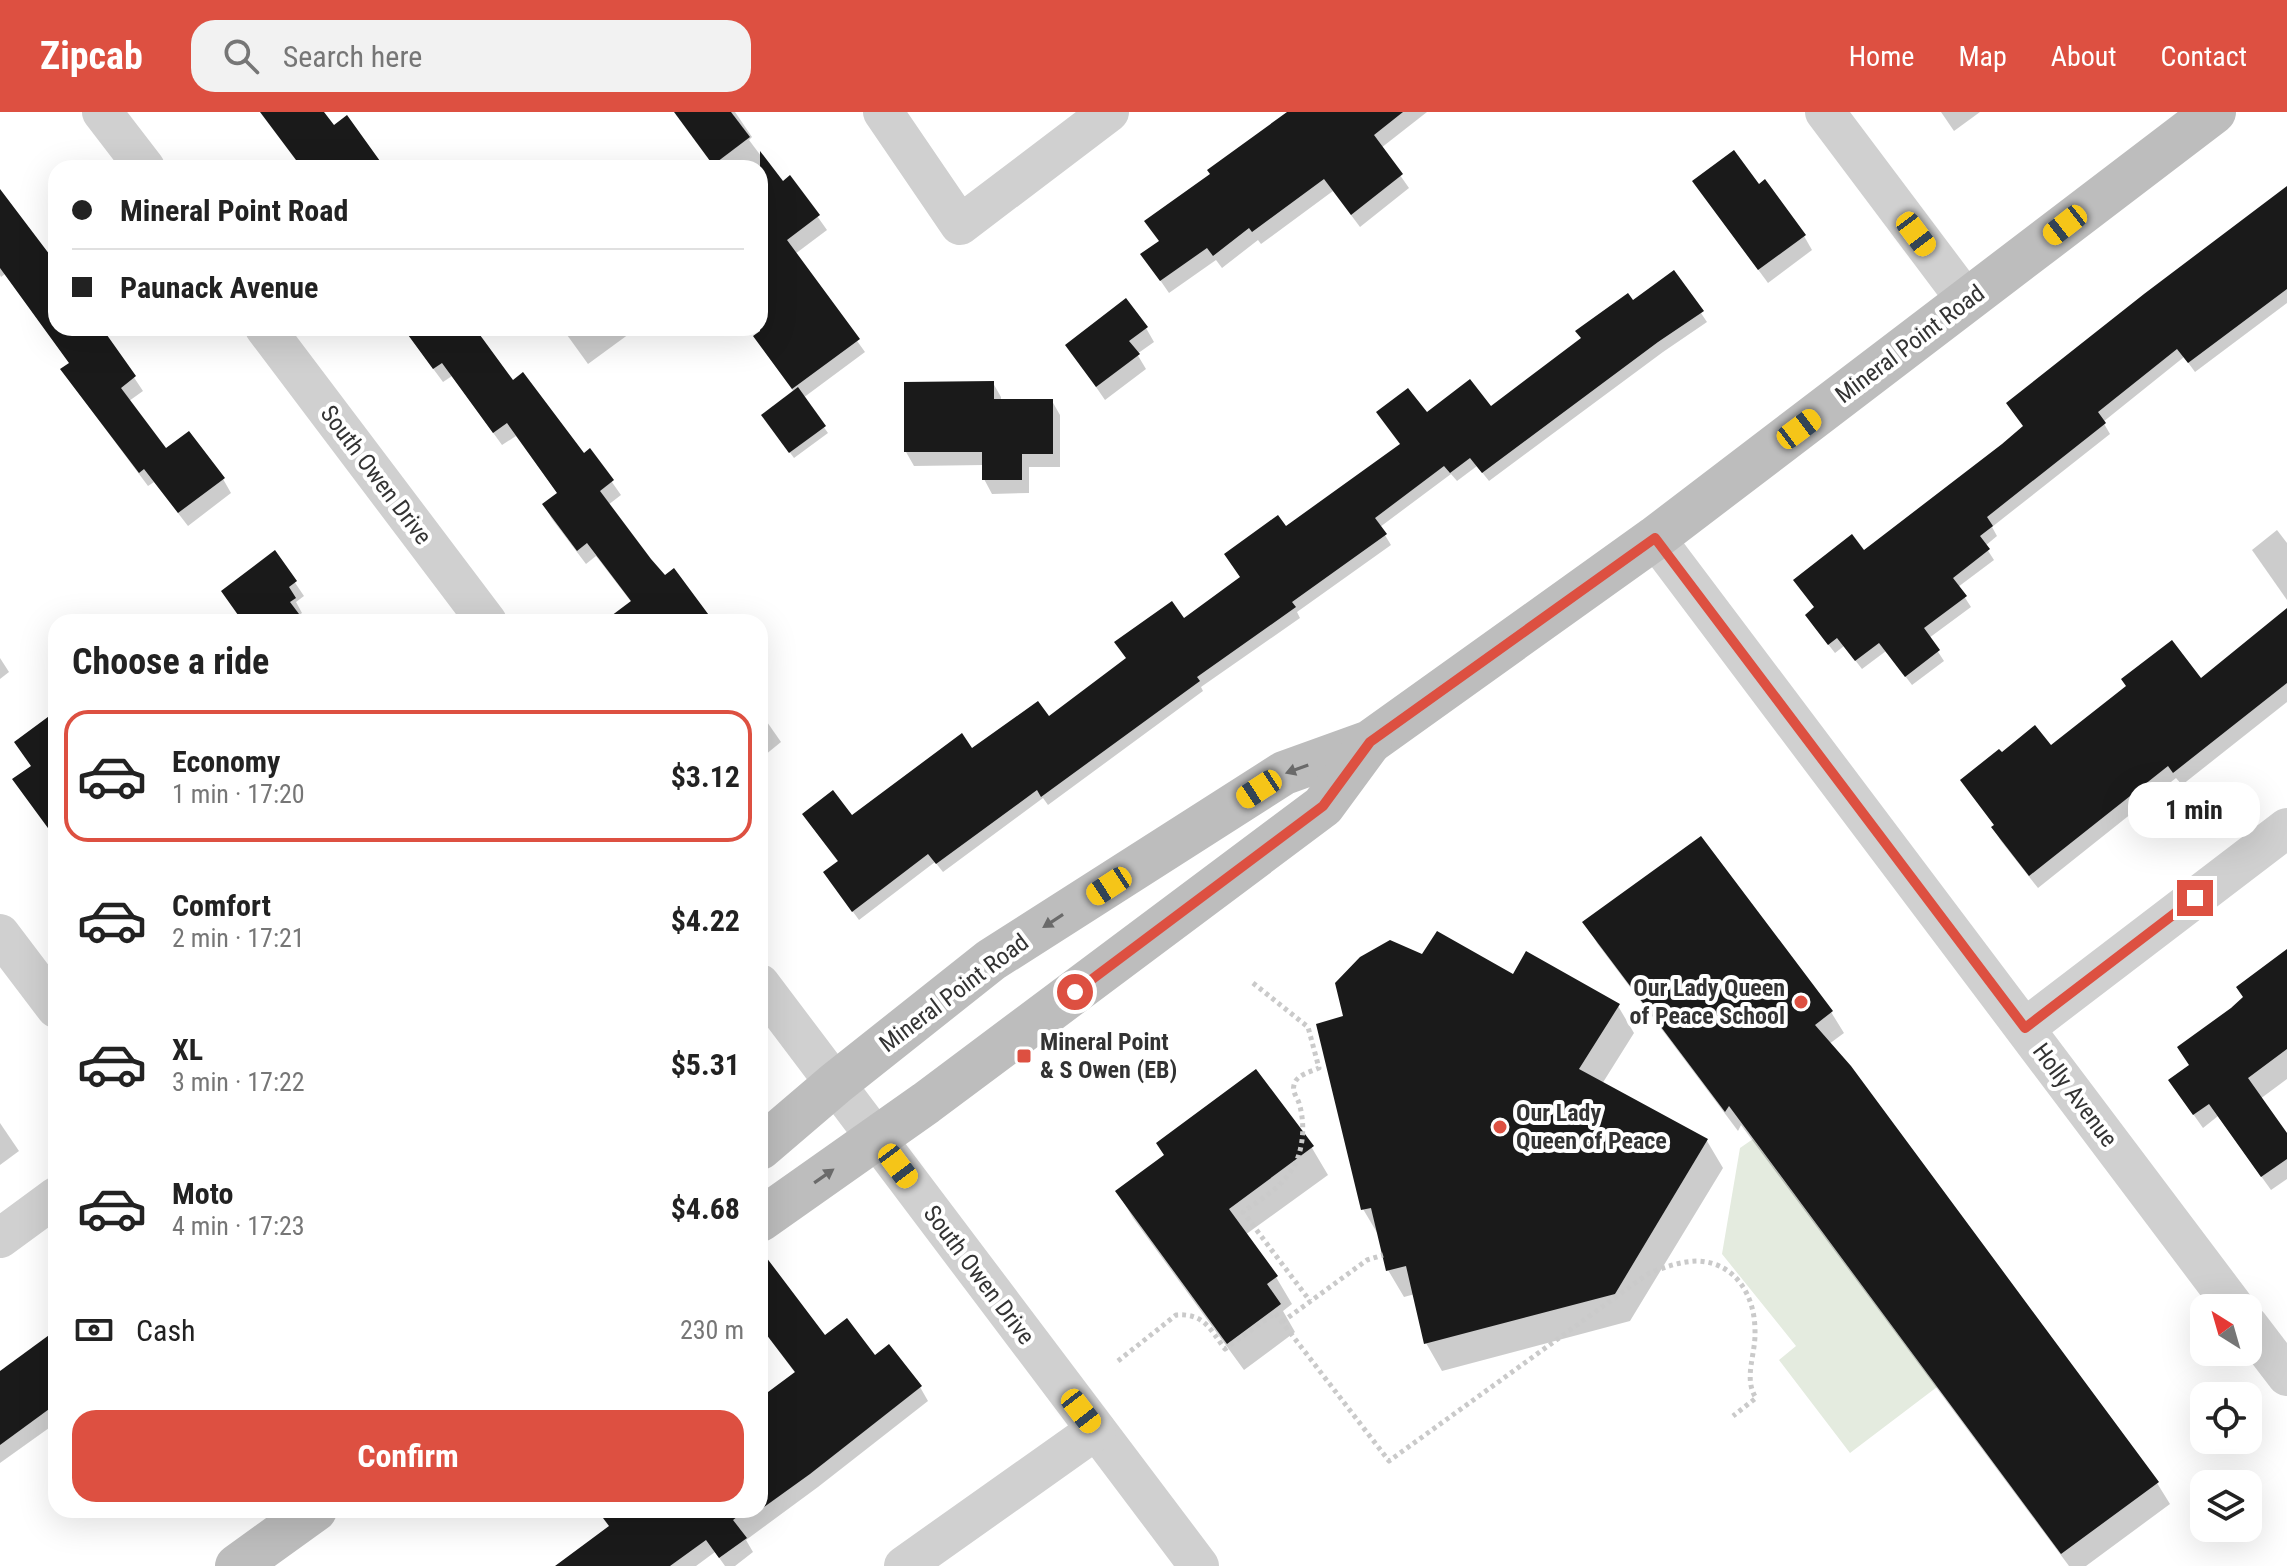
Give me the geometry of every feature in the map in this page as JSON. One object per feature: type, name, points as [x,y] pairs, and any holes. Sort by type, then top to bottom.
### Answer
[{"type":"main road","name":"Mineral Point Road","points":[[768,1141],[991,960],[1284,773],[1370,742],[1655,538],[2214,112]]},
{"type":"main road","name":"Mineral Point Road","points":[[768,1214],[878,1138],[1323,806],[1370,742]]},
{"type":"main road","points":[[237,1566],[304,1518]]},
{"type":"street","points":[[102,112],[139,160]]},
{"type":"street","points":[[883,112],[960,225],[1109,112]]},
{"type":"street","points":[[1825,112],[1967,301]]},
{"type":"street","name":"South Owen Drive","points":[[271,336],[481,614]]},
{"type":"street","name":"Holly Avenue","points":[[1655,538],[2224,1294]]},
{"type":"street","points":[[2025,1028],[2287,828]]},
{"type":"street","points":[[0,934],[48,997]]},
{"type":"street","name":"South Owen Drive","points":[[768,994],[1199,1566]]},
{"type":"street","points":[[0,1238],[48,1203]]},
{"type":"street","points":[[2262,1343],[2287,1376]]},
{"type":"street","points":[[904,1566],[1096,1430]]},
{"type":"path","points":[[1253,983],[1308,1027],[1319,1068],[1294,1082],[1302,1135],[1299,1155],[1293,1167],[1286,1180],[1243,1212],[1310,1301]]},
{"type":"path","points":[[1282,1322],[1367,1260],[1383,1255]]},
{"type":"path","points":[[1118,1361],[1176,1315],[1199,1317],[1225,1349],[1275,1313],[1389,1461],[1649,1273],[1674,1264],[1699,1261],[1724,1267],[1740,1281],[1750,1297],[1755,1331],[1750,1378],[1751,1391],[1756,1398],[1733,1416]]},
{"type":"shaded area","points":[[1753,1139],[1937,1387],[1850,1453],[1779,1360],[1796,1346],[1722,1254],[1740,1148]]},
{"type":"building","points":[[260,112],[324,112],[334,125],[347,115],[379,160],[296,160]]},
{"type":"building","points":[[674,112],[731,112],[750,137],[720,160],[709,160]]},
{"type":"building","points":[[1287,112],[1403,112],[1374,135],[1403,174],[1351,215],[1324,179],[1252,232],[1249,228],[1213,256],[1207,248],[1160,281],[1140,254],[1159,241],[1144,221],[1210,174],[1207,170]]},
{"type":"building","points":[[1734,150],[1759,184],[1765,179],[1806,235],[1758,270],[1692,181]]},
{"type":"building","points":[[768,161],[783,181],[790,175],[820,215],[787,240],[860,339],[792,389],[753,336],[768,336]]},
{"type":"building","points":[[2287,186],[2287,289],[2188,363],[2177,349],[2098,412],[2106,423],[1987,517],[1993,526],[1980,536],[1990,549],[1953,578],[1967,596],[1924,628],[1940,650],[1905,677],[1879,643],[1855,661],[1837,638],[1828,645],[1805,615],[1814,607],[1793,580],[1852,534],[1864,550],[2002,444],[2023,426],[2006,403]]},
{"type":"building","points":[[0,189],[48,252],[48,334],[0,268]]},
{"type":"building","points":[[1674,270],[1704,311],[1482,473],[1470,458],[1450,473],[1444,466],[1375,518],[1387,534],[1292,602],[1296,607],[1197,677],[1200,681],[1041,797],[1037,790],[936,864],[928,854],[852,912],[823,872],[838,861],[802,814],[833,790],[852,815],[962,733],[972,748],[1038,701],[1049,716],[1126,658],[1114,642],[1172,601],[1184,618],[1240,577],[1224,554],[1278,515],[1286,526],[1400,444],[1376,412],[1408,388],[1427,412],[1470,379],[1491,406],[1581,338],[1575,331],[1628,293],[1633,300]]},
{"type":"building","points":[[1126,298],[1148,327],[1129,341],[1140,354],[1096,387],[1065,345]]},
{"type":"building","points":[[49,336],[108,336],[136,376],[121,388],[166,448],[189,431],[225,478],[178,513],[144,469],[139,473],[60,369],[69,363]]},
{"type":"building","points":[[409,336],[481,336],[513,380],[523,372],[584,453],[590,448],[614,480],[600,491],[651,559],[665,575],[674,568],[708,614],[614,614],[631,601],[587,543],[577,551],[542,504],[557,493],[507,423],[493,433],[442,363],[433,369]]},
{"type":"building","points":[[994,381],[994,399],[1053,399],[1053,454],[1022,454],[1022,480],[982,480],[982,452],[904,452],[904,382]]},
{"type":"building","points":[[798,387],[826,426],[789,453],[761,415]]},
{"type":"building","points":[[275,550],[297,581],[289,587],[296,598],[290,602],[299,614],[237,614],[221,591]]},
{"type":"building","points":[[2287,608],[2287,683],[2173,773],[2168,766],[2029,876],[1960,780],[2035,725],[2051,745],[2126,686],[2121,679],[2172,640],[2201,678]]},
{"type":"building","points":[[48,717],[48,828],[12,779],[31,766],[14,742]]},
{"type":"building","points":[[1701,836],[1833,1011],[1815,1025],[1851,1066],[2159,1482],[2061,1554],[1729,1106],[1725,1112],[1582,922]]},
{"type":"building","name":"Our Lady Queen of Peace","points":[[1437,931],[1513,974],[1526,951],[1620,1004],[1579,1069],[1708,1139],[1615,1294],[1424,1344],[1406,1266],[1386,1271],[1371,1208],[1361,1210],[1316,1024],[1343,1016],[1335,983],[1360,957],[1390,940],[1422,954]]},
{"type":"building","points":[[2287,949],[2287,1049],[2248,1078],[2287,1133],[2287,1159],[2261,1177],[2209,1104],[2193,1115],[2168,1080],[2189,1065],[2177,1047],[2231,1008],[2243,997],[2236,987]]},
{"type":"building","points":[[1256,1069],[1314,1146],[1229,1209],[1278,1276],[1267,1284],[1281,1304],[1227,1344],[1115,1191],[1164,1155],[1156,1143]]},
{"type":"building","points":[[768,1260],[825,1335],[847,1318],[875,1355],[889,1344],[922,1386],[768,1504],[768,1392],[795,1372],[768,1337]]},
{"type":"building","points":[[48,1336],[48,1410],[0,1445],[0,1371]]},
{"type":"building","points":[[603,1518],[736,1518],[733,1520],[747,1538],[719,1558],[706,1540],[670,1566],[555,1566],[609,1526]]},
{"type":"place","name":"Our Lady Queen of Peace School","points":[[1801,1002]]},
{"type":"place","name":"Mineral Point & S Owen (EB)","points":[[1024,1056]]},
{"type":"place","name":"Our Lady Queen of Peace","points":[[1500,1127]]},
{"type":"route","points":[[1075,992],[1323,806],[1370,742],[1655,538],[2025,1028],[2195,898]]}]
